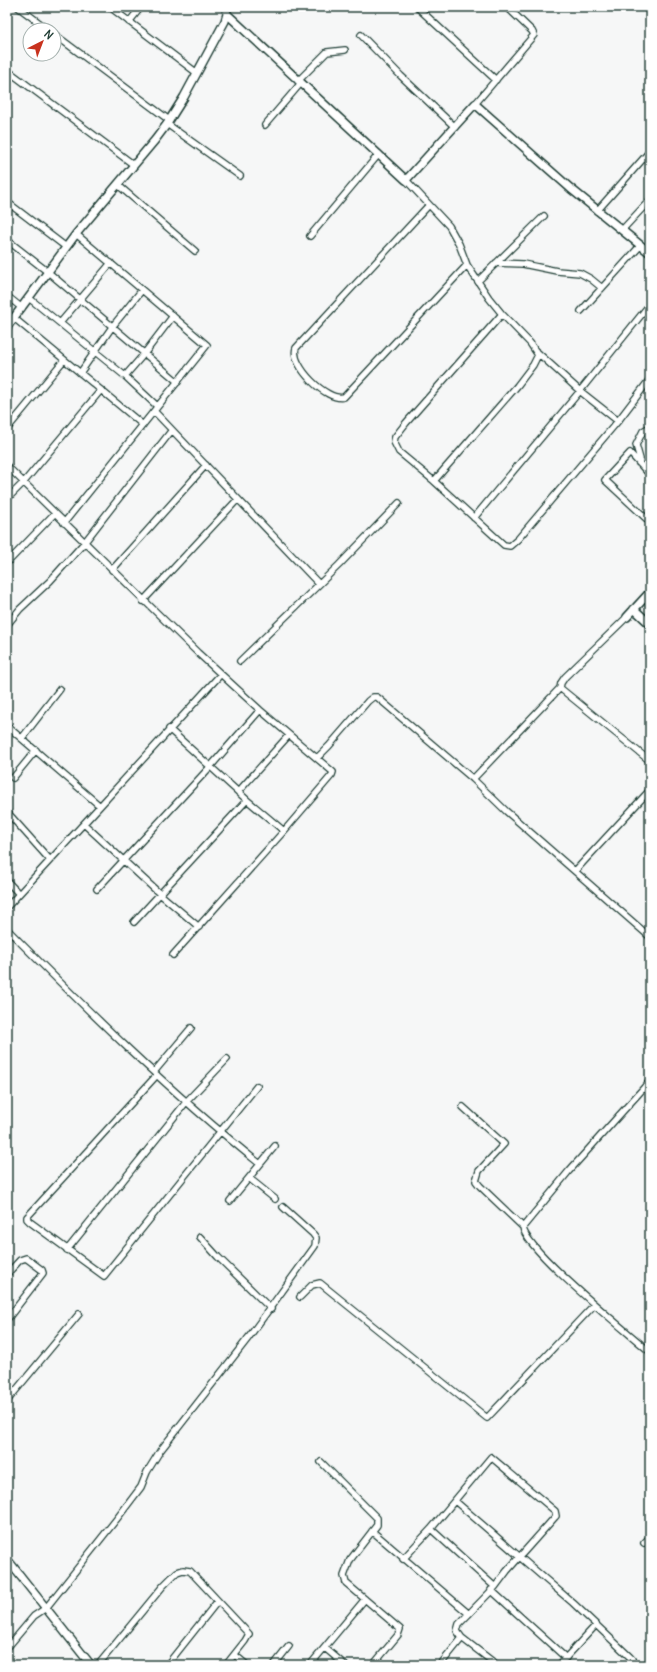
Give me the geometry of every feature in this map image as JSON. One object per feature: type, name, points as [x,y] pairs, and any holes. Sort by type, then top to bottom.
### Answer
[{"type":"street","points":[[18,7],[38,22]]},
{"type":"street","points":[[110,7],[197,72]]},
{"type":"street","points":[[129,22],[141,7]]},
{"type":"street","points":[[417,7],[496,80]]},
{"type":"street","points":[[406,180],[455,127],[534,35],[532,31],[507,7]]},
{"type":"street","points":[[7,327],[76,234],[118,185],[168,122],[184,97],[225,21],[226,10]]},
{"type":"street","points":[[226,10],[300,82],[406,180],[453,232],[467,265],[502,314],[537,352],[580,391],[618,421]]},
{"type":"street","points":[[361,36],[455,127]]},
{"type":"street","points":[[62,40],[240,176]]},
{"type":"street","points":[[265,125],[326,52],[345,50]]},
{"type":"street","points":[[7,70],[134,165]]},
{"type":"street","points":[[475,104],[597,211],[650,252]]},
{"type":"street","points":[[597,211],[650,151]]},
{"type":"street","points":[[310,236],[379,154]]},
{"type":"street","points":[[118,185],[195,251]]},
{"type":"street","points":[[622,230],[650,200]]},
{"type":"street","points":[[7,202],[66,247]]},
{"type":"street","points":[[429,205],[296,348],[295,357],[298,364],[309,377],[329,395],[340,398],[344,397],[467,265]]},
{"type":"street","points":[[478,281],[544,216]]},
{"type":"street","points":[[64,523],[207,345],[76,234]]},
{"type":"street","points":[[7,240],[48,272],[178,382]]},
{"type":"street","points":[[581,311],[642,246]]},
{"type":"street","points":[[60,323],[111,263]]},
{"type":"street","points":[[496,263],[523,264],[557,271],[580,273],[591,279],[602,288]]},
{"type":"street","points":[[80,373],[112,327],[142,290]]},
{"type":"street","points":[[7,296],[22,308]]},
{"type":"street","points":[[29,298],[124,376],[156,408],[172,430],[319,584]]},
{"type":"street","points":[[474,518],[650,304]]},
{"type":"street","points":[[502,314],[395,437],[394,445],[399,452],[434,481],[504,545],[510,546],[518,539],[618,421],[650,379]]},
{"type":"street","points":[[124,376],[144,354],[173,316]]},
{"type":"street","points":[[14,318],[143,425]]},
{"type":"street","points":[[434,481],[533,366],[537,358],[537,352]]},
{"type":"street","points":[[7,429],[64,360]]},
{"type":"street","points":[[7,499],[24,482],[101,390]]},
{"type":"street","points":[[639,463],[640,459],[636,445],[643,432],[650,427]]},
{"type":"street","points":[[7,625],[20,609],[50,580],[84,543],[172,430]]},
{"type":"street","points":[[650,475],[630,453],[605,480],[650,522]]},
{"type":"street","points":[[112,570],[206,465]]},
{"type":"street","points":[[7,466],[143,601],[260,710],[288,735],[318,757],[333,772],[284,831],[172,955]]},
{"type":"street","points":[[143,601],[238,499]]},
{"type":"street","points":[[240,661],[399,503]]},
{"type":"street","points":[[7,563],[55,513]]},
{"type":"street","points":[[473,779],[560,688],[565,677],[627,617],[650,592]]},
{"type":"street","points":[[634,609],[650,624]]},
{"type":"street","points":[[7,907],[221,674]]},
{"type":"street","points":[[560,688],[650,762]]},
{"type":"street","points":[[22,738],[60,689]]},
{"type":"street","points":[[318,757],[368,701],[373,697],[377,697],[473,779],[506,811],[650,937]]},
{"type":"street","points":[[97,889],[210,767],[260,710]]},
{"type":"street","points":[[7,726],[100,806]]},
{"type":"street","points":[[169,729],[247,800],[284,831]]},
{"type":"street","points":[[238,792],[288,735]]},
{"type":"street","points":[[13,778],[36,750]]},
{"type":"street","points":[[575,871],[650,790]]},
{"type":"street","points":[[134,922],[247,800]]},
{"type":"street","points":[[7,812],[50,860]]},
{"type":"street","points":[[84,824],[198,927]]},
{"type":"street","points":[[7,882],[19,894]]},
{"type":"street","points":[[7,929],[156,1074],[220,1132],[260,1164]]},
{"type":"street","points":[[191,1028],[156,1074],[27,1217],[30,1222],[101,1275],[106,1275],[257,1086]]},
{"type":"street","points":[[66,1250],[187,1101],[227,1059]]},
{"type":"street","points":[[523,1227],[569,1171],[650,1081]]},
{"type":"street","points":[[463,1107],[504,1144],[479,1171],[476,1181],[523,1227],[523,1231],[534,1246],[594,1305],[649,1349]]},
{"type":"street","points":[[230,1201],[275,1146]]},
{"type":"street","points":[[249,1178],[275,1199]]},
{"type":"street","points":[[7,1648],[34,1616],[46,1608],[119,1516],[141,1487],[147,1472],[160,1451],[270,1309],[315,1246],[316,1241],[313,1234],[283,1207]]},
{"type":"street","points":[[200,1237],[270,1309]]},
{"type":"street","points":[[7,1274],[20,1260],[26,1258],[42,1270],[43,1273],[9,1317]]},
{"type":"street","points":[[300,1297],[312,1285],[320,1283],[487,1418],[594,1305]]},
{"type":"street","points":[[7,1401],[79,1314]]},
{"type":"street","points":[[403,1558],[431,1530],[488,1458],[491,1457],[494,1458],[556,1513],[555,1517],[493,1588],[459,1624],[457,1630],[462,1638],[497,1665]]},
{"type":"street","points":[[321,1462],[377,1518],[377,1525],[350,1560],[344,1571],[346,1583],[400,1629],[398,1635],[373,1665]]},
{"type":"street","points":[[455,1501],[596,1625],[632,1659],[632,1665]]},
{"type":"street","points":[[431,1530],[566,1658]]},
{"type":"street","points":[[372,1531],[469,1614]]},
{"type":"street","points":[[644,1543],[650,1537]]},
{"type":"street","points":[[7,1560],[91,1665]]},
{"type":"street","points":[[98,1665],[163,1586],[177,1572],[183,1570],[190,1571],[217,1602],[249,1634],[235,1655],[226,1665]]},
{"type":"street","points":[[310,1665],[365,1599]]},
{"type":"street","points":[[166,1665],[217,1602]]},
{"type":"street","points":[[559,1665],[596,1625]]},
{"type":"street","points":[[440,1665],[462,1638]]},
{"type":"street","points":[[274,1665],[290,1646]]},
{"type":"street","points":[[325,1648],[345,1665]]},
{"type":"street","points":[[235,1655],[247,1665]]}]
